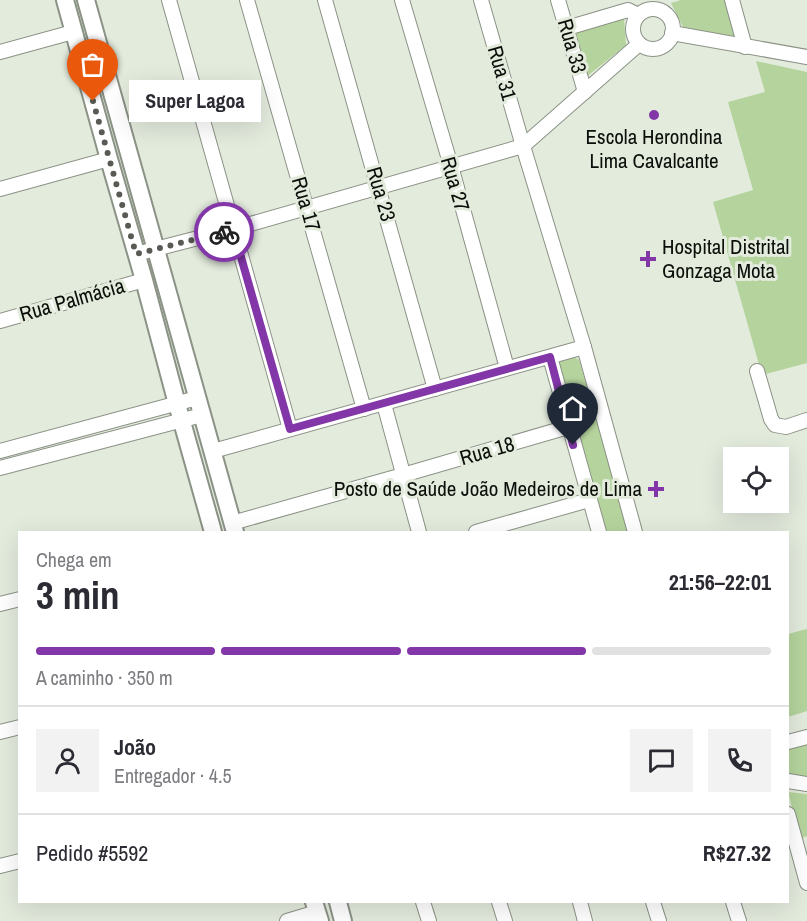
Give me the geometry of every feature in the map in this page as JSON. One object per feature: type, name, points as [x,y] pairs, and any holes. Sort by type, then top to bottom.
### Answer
[{"type":"main road","points":[[64,0],[213,531]]},
{"type":"main road","points":[[86,0],[234,528]]},
{"type":"main road","points":[[338,903],[343,921]]},
{"type":"street","points":[[169,0],[290,429]]},
{"type":"street","name":"Rua 17","points":[[247,0],[364,409]]},
{"type":"street","name":"Rua 23","points":[[325,0],[435,389]]},
{"type":"street","name":"Rua 27","points":[[402,0],[507,368]]},
{"type":"street","name":"Rua 31","points":[[481,0],[584,347],[634,531]]},
{"type":"street","name":"Rua 33","points":[[558,0],[585,92]]},
{"type":"street","points":[[732,0],[745,47]]},
{"type":"street","points":[[567,28],[628,10],[650,7],[670,18],[673,24],[668,42],[658,49],[645,48],[639,44],[633,34],[634,21],[650,7]]},
{"type":"street","points":[[0,52],[74,32]]},
{"type":"street","points":[[672,33],[807,57]]},
{"type":"street","points":[[136,254],[233,229],[523,146],[639,44]]},
{"type":"street","points":[[0,189],[109,159]]},
{"type":"street","name":"Rua Palmácia","points":[[0,321],[144,280]]},
{"type":"street","points":[[213,451],[584,347]]},
{"type":"street","points":[[550,357],[599,531]]},
{"type":"street","points":[[757,371],[771,419],[775,425],[786,427],[807,420]]},
{"type":"street","points":[[0,468],[179,412],[197,398]]},
{"type":"street","points":[[384,404],[419,531]]},
{"type":"street","points":[[0,451],[179,412],[202,416]]},
{"type":"street","name":"Rua 18","points":[[234,528],[403,475],[568,427]]},
{"type":"street","points":[[480,531],[589,500]]},
{"type":"street","points":[[0,604],[18,600]]},
{"type":"street","points":[[0,732],[18,728]]},
{"type":"street","points":[[789,742],[807,736]]},
{"type":"street","points":[[789,782],[807,784]]},
{"type":"street","points":[[789,816],[801,840],[807,883]]},
{"type":"street","points":[[0,866],[18,862]]},
{"type":"street","points":[[423,903],[429,921]]},
{"type":"street","points":[[499,903],[505,921]]},
{"type":"street","points":[[580,903],[585,921]]},
{"type":"street","points":[[654,903],[659,921]]},
{"type":"street","points":[[733,903],[739,921]]},
{"type":"street","points":[[287,921],[317,912]]},
{"type":"green space","points":[[681,0],[728,0],[737,37],[683,27],[671,3]]},
{"type":"green space","points":[[624,18],[626,45],[585,78],[574,31]]},
{"type":"green space","points":[[756,61],[807,72],[807,363],[762,375],[713,202],[753,190],[728,102],[765,92]]},
{"type":"green space","points":[[572,356],[579,360],[629,531],[604,531],[557,362],[561,358]]},
{"type":"green space","points":[[807,629],[807,711],[789,717],[789,634]]},
{"type":"green space","points":[[807,743],[807,778],[789,774],[789,748]]},
{"type":"green space","points":[[789,792],[807,794],[807,836],[800,839]]},
{"type":"way so far","points":[[93,101],[136,254],[224,232]]},
{"type":"place","name":"Super Lagoa","points":[[93,101]]},
{"type":"place","name":"Escola Herondina Lima Cavalcante","points":[[654,115]]},
{"type":"place","name":"Hospital Distrital Gonzaga Mota","points":[[648,259]]},
{"type":"place","name":"Posto de Saúde João Medeiros de Lima","points":[[656,489]]},
{"type":"route","points":[[224,232],[233,229],[290,429],[550,357],[573,445]]}]
